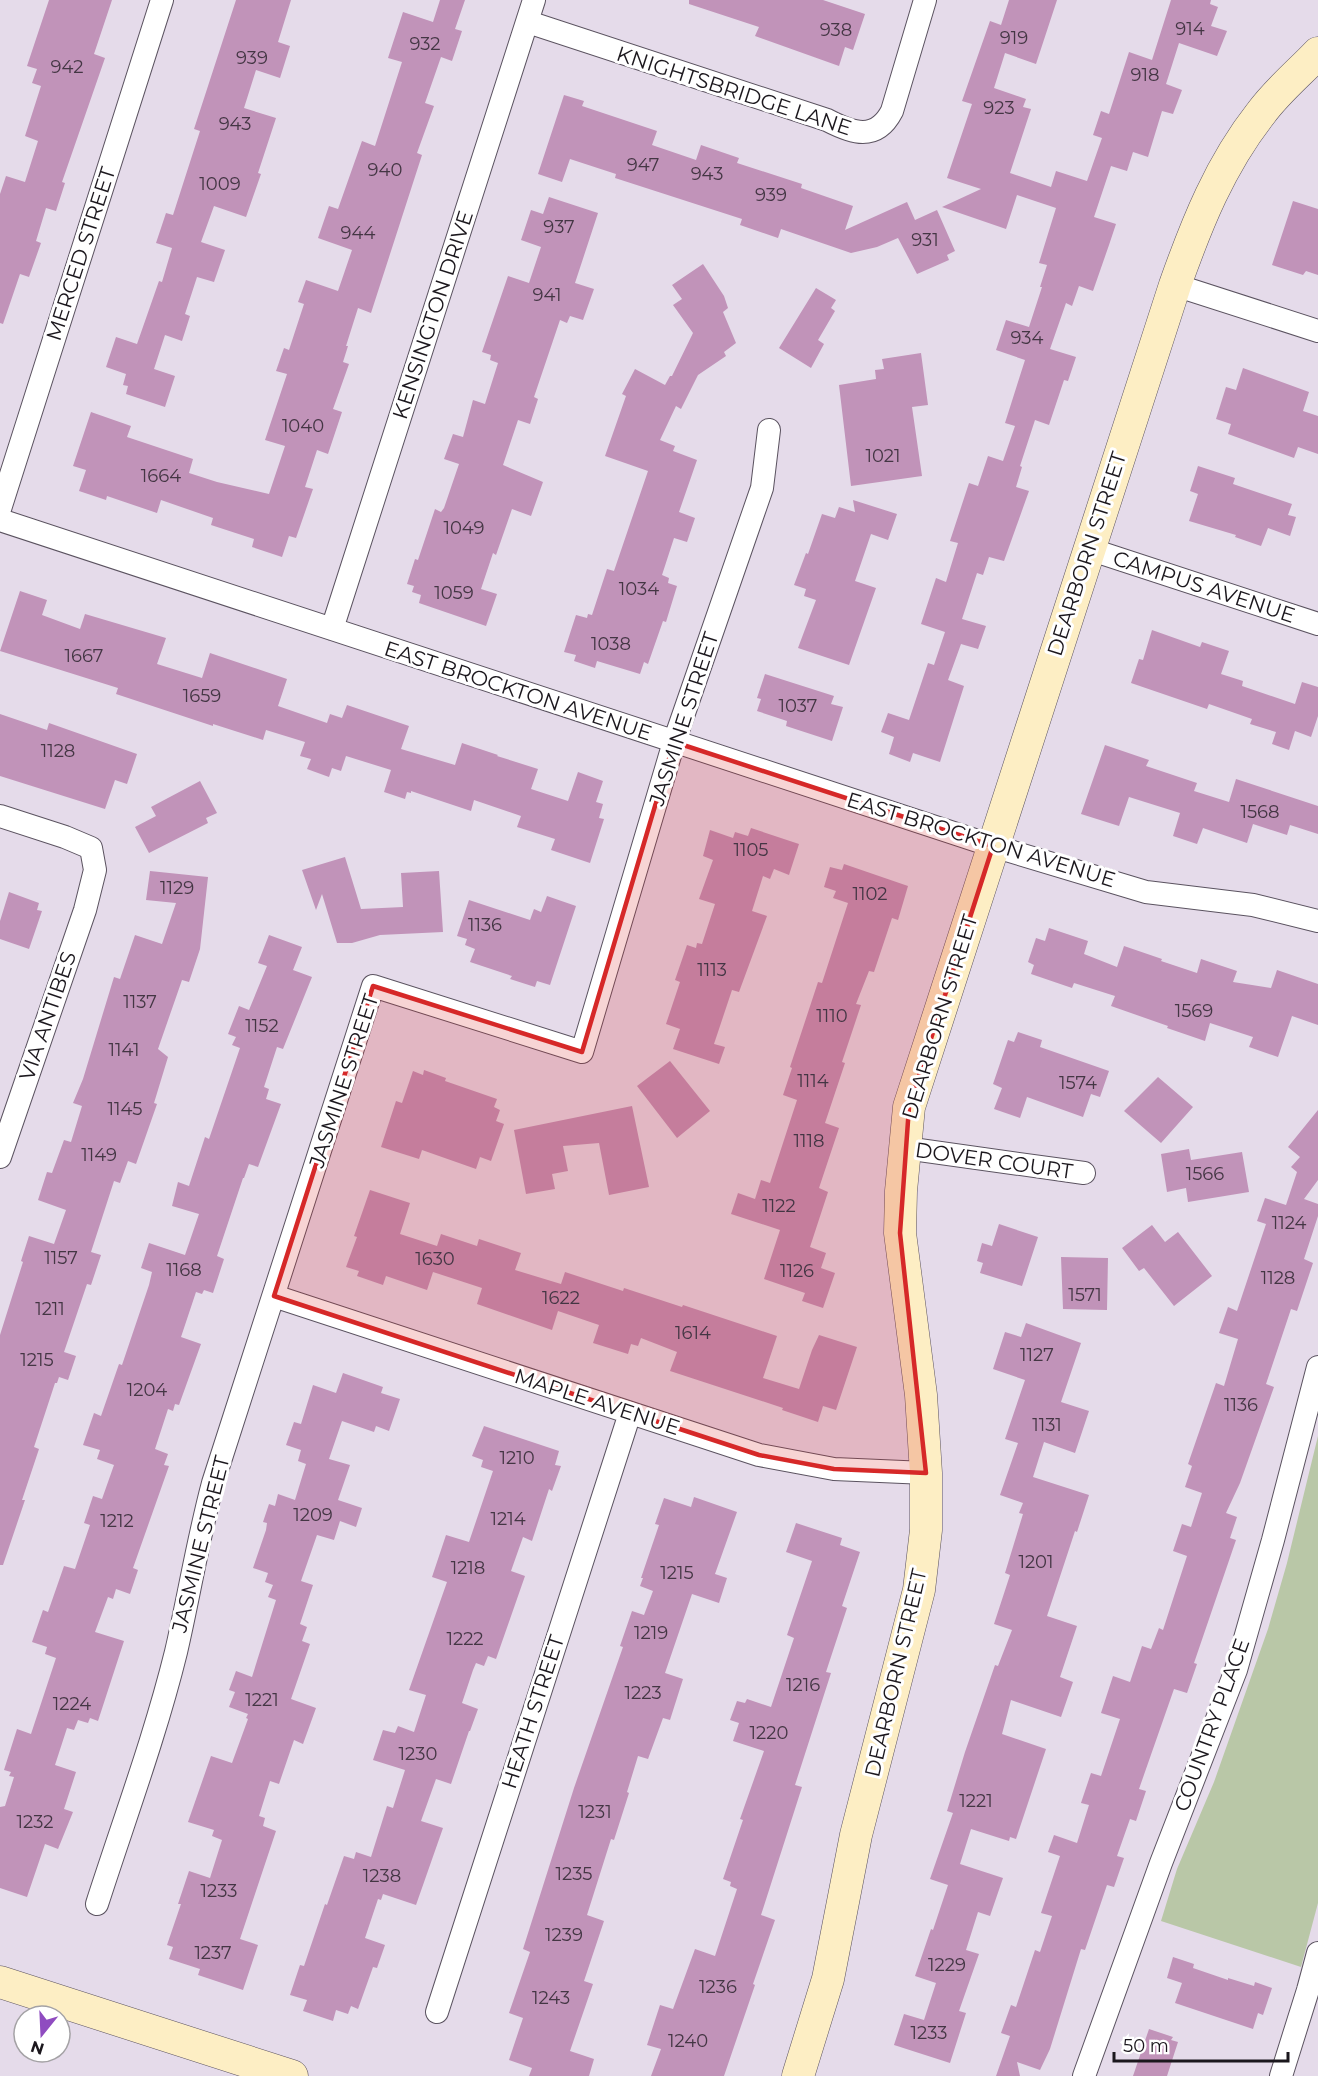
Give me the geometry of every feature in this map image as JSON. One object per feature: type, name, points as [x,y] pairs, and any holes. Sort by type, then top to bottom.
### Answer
[{"type":"street","name":"MERCED STREET","points":[[0,508],[162,0]]},
{"type":"street","name":"KENSINGTON DRIVE","points":[[332,629],[534,0]]},
{"type":"street","name":"KNIGHTSBRIDGE LANE","points":[[528,22],[827,120],[846,130],[863,133],[875,130],[886,123],[892,111],[925,0]]},
{"type":"street","name":"DEARBORN STREET","points":[[798,2076],[828,1979],[856,1835],[920,1590],[926,1530],[926,1473],[921,1395],[900,1233],[901,1191],[909,1107],[1196,225],[1239,144],[1262,111],[1318,53]]},
{"type":"street","points":[[1175,285],[1318,331]]},
{"type":"street","name":"JASMINE STREET","points":[[97,1904],[170,1673],[199,1534],[213,1483],[374,986],[582,1052],[674,742],[762,488],[769,430]]},
{"type":"street","name":"EAST BROCKTON AVENUE","points":[[0,520],[993,846],[1146,892],[1252,905],[1318,921]]},
{"type":"street","name":"CAMPUS AVENUE","points":[[1089,549],[1318,624]]},
{"type":"street","name":"VIA ANTIBES","points":[[0,816],[91,848],[95,870],[85,910],[8,1107],[0,1157]]},
{"type":"street","name":"DOVER COURT","points":[[905,1148],[1084,1173]]},
{"type":"street","name":"MAPLE AVENUE","points":[[274,1296],[749,1452],[834,1469],[926,1473]]},
{"type":"street","name":"COUNTRY PLACE","points":[[1084,2076],[1161,1863],[1236,1670],[1318,1367]]},
{"type":"street","name":"HEATH STREET","points":[[437,2012],[630,1413]]},
{"type":"street","points":[[1281,2076],[1318,1953]]},
{"type":"street","points":[[0,1982],[292,2076]]},
{"type":"highlighted area","points":[[674,742],[993,846],[909,1107],[900,1233],[926,1473],[834,1469],[759,1455],[274,1296],[373,986],[582,1052]]},
{"type":"green space","points":[[1318,1436],[1318,1903],[1301,1967],[1161,1921],[1177,1869],[1214,1782],[1268,1629],[1287,1563]]},
{"type":"building","points":[[49,0],[112,0],[94,54],[105,58],[62,182],[65,183],[56,211],[46,208],[36,241],[41,243],[29,277],[20,274],[3,324],[0,323],[0,194],[6,176],[25,182],[38,141],[25,136],[41,86],[32,83],[37,69],[27,66]]},
{"type":"building","points":[[236,0],[291,0],[278,42],[290,46],[280,78],[256,70],[244,108],[276,118],[258,173],[261,174],[246,217],[214,206],[201,242],[225,250],[214,282],[197,277],[185,314],[190,316],[182,341],[165,335],[154,369],[175,376],[165,407],[126,394],[128,386],[123,385],[126,374],[106,367],[116,337],[137,344],[159,281],[162,282],[172,248],[156,243],[166,213],[173,215],[200,131],[194,129]]},
{"type":"building","points":[[440,0],[465,0],[455,29],[462,31],[452,61],[441,57],[425,103],[434,106],[417,153],[422,155],[371,313],[358,308],[343,362],[349,364],[333,409],[342,412],[328,454],[317,450],[305,487],[313,489],[296,538],[289,536],[282,557],[252,547],[254,539],[211,525],[213,518],[161,500],[157,513],[107,496],[106,500],[79,491],[86,470],[73,466],[91,412],[131,426],[127,437],[193,459],[189,473],[269,494],[285,446],[265,440],[287,374],[276,371],[284,348],[289,350],[304,304],[298,302],[306,280],[338,291],[352,250],[318,238],[329,206],[338,209],[362,141],[375,146],[402,62],[388,58],[403,12],[433,22]]},
{"type":"building","points":[[689,0],[823,0],[865,14],[853,50],[845,47],[839,66],[755,36],[759,27],[689,4]]},
{"type":"building","points":[[1009,0],[1057,0],[1036,64],[1005,53],[994,88],[1026,99],[1023,107],[1031,109],[1010,173],[1051,187],[1056,171],[1087,181],[1102,138],[1093,135],[1101,111],[1109,114],[1129,52],[1152,60],[1171,0],[1211,0],[1210,4],[1218,7],[1211,26],[1227,31],[1217,56],[1179,43],[1166,84],[1182,90],[1173,114],[1162,111],[1148,157],[1133,152],[1127,171],[1111,166],[1094,217],[1116,224],[1109,245],[1093,291],[1079,286],[1072,306],[1066,303],[1050,349],[1076,357],[1068,381],[1064,380],[1049,425],[1035,420],[1020,466],[1022,467],[1016,487],[1029,491],[1004,561],[989,557],[983,575],[977,573],[962,619],[986,626],[978,649],[961,644],[948,680],[964,686],[940,762],[913,753],[910,762],[889,754],[894,737],[881,732],[888,713],[909,720],[928,663],[934,665],[945,632],[921,624],[936,578],[946,582],[958,543],[950,541],[969,483],[978,486],[988,456],[1003,461],[1015,426],[1005,423],[1025,360],[996,350],[1006,320],[1029,327],[1047,265],[1039,263],[1056,208],[1017,195],[1006,229],[942,207],[981,189],[947,178],[972,104],[962,101],[990,21],[1001,25]]},
{"type":"building","points":[[564,95],[584,101],[582,106],[657,131],[652,145],[696,160],[701,145],[739,158],[737,163],[802,184],[801,188],[853,206],[845,230],[907,202],[915,220],[937,210],[955,251],[947,255],[949,260],[917,274],[898,238],[877,247],[851,253],[781,229],[778,238],[740,225],[742,219],[615,178],[616,174],[570,159],[562,182],[538,174]]},
{"type":"building","points":[[549,197],[598,213],[575,283],[594,289],[583,320],[570,316],[567,323],[560,320],[534,397],[538,399],[530,424],[518,420],[503,465],[543,482],[531,516],[512,509],[496,555],[493,553],[481,589],[497,594],[486,626],[419,603],[421,595],[412,592],[414,586],[407,584],[415,559],[418,560],[435,509],[441,512],[444,508],[459,464],[444,459],[453,434],[463,437],[473,400],[485,404],[498,363],[490,360],[491,355],[482,352],[508,276],[529,283],[541,247],[521,240],[531,210],[543,214]]},
{"type":"building","points":[[1293,201],[1318,209],[1318,275],[1306,271],[1303,275],[1272,265]]},
{"type":"building","points":[[703,264],[724,296],[728,308],[723,312],[736,343],[724,352],[726,356],[698,375],[681,409],[676,406],[660,440],[675,446],[673,451],[697,460],[679,512],[695,518],[687,542],[674,538],[662,575],[669,578],[668,583],[677,586],[666,622],[663,621],[648,664],[644,662],[640,674],[597,661],[595,668],[574,661],[576,655],[564,652],[576,615],[587,618],[588,614],[592,615],[607,569],[614,571],[648,471],[605,456],[626,396],[622,394],[635,369],[665,385],[672,376],[693,333],[673,305],[682,299],[672,285]]},
{"type":"building","points":[[816,288],[836,300],[831,308],[835,311],[818,340],[824,344],[811,368],[779,348]]},
{"type":"building","points":[[921,353],[928,405],[912,407],[922,476],[851,486],[839,385],[876,379],[875,370],[884,369],[882,359]]},
{"type":"building","points":[[1243,368],[1309,392],[1303,411],[1318,416],[1318,454],[1298,447],[1294,458],[1228,434],[1231,424],[1216,419],[1226,387],[1236,390]]},
{"type":"building","points":[[1198,466],[1235,478],[1233,484],[1292,504],[1288,515],[1296,517],[1290,536],[1268,528],[1261,546],[1235,537],[1236,535],[1189,521],[1198,494],[1190,491]]},
{"type":"building","points":[[853,500],[897,514],[888,540],[871,534],[855,581],[876,588],[849,665],[798,648],[816,600],[804,596],[806,589],[794,585],[822,514],[835,518],[839,507],[855,512]]},
{"type":"building","points":[[20,591],[47,600],[42,615],[80,629],[85,614],[166,638],[157,664],[202,678],[210,653],[287,679],[278,706],[327,723],[330,714],[342,718],[347,705],[409,726],[401,749],[455,765],[462,743],[538,769],[531,789],[568,801],[578,772],[603,781],[596,802],[603,804],[599,818],[604,819],[590,863],[551,850],[555,839],[517,827],[521,816],[474,800],[471,811],[411,791],[411,793],[407,792],[405,799],[384,792],[391,770],[346,756],[341,771],[332,768],[329,777],[307,769],[311,759],[300,756],[305,742],[266,730],[263,740],[213,724],[213,726],[116,694],[118,688],[0,651]]},
{"type":"building","points":[[1152,630],[1200,647],[1202,642],[1229,651],[1221,674],[1243,681],[1242,686],[1295,704],[1302,682],[1318,687],[1318,716],[1311,737],[1295,731],[1289,750],[1272,744],[1276,732],[1250,724],[1252,719],[1209,704],[1207,709],[1131,683],[1139,659],[1143,660]]},
{"type":"building","points":[[765,674],[834,696],[831,704],[843,707],[832,741],[786,726],[787,721],[757,711],[761,699],[757,698]]},
{"type":"building","points":[[0,714],[47,730],[49,723],[137,754],[127,784],[115,780],[105,809],[0,776]]},
{"type":"building","points":[[1105,745],[1149,760],[1146,766],[1197,783],[1194,791],[1229,802],[1236,779],[1318,806],[1318,834],[1290,825],[1287,835],[1253,824],[1247,843],[1203,828],[1197,844],[1173,836],[1180,813],[1129,797],[1119,826],[1081,814]]},
{"type":"building","points":[[200,781],[217,813],[206,818],[208,823],[149,853],[135,827],[156,816],[151,807]]},
{"type":"building","points":[[751,828],[799,844],[789,875],[774,869],[770,879],[763,876],[752,911],[767,916],[739,992],[732,990],[714,1044],[725,1047],[719,1064],[673,1049],[680,1029],[666,1024],[680,982],[675,980],[687,945],[696,948],[697,943],[702,944],[715,904],[699,899],[713,860],[703,856],[710,830],[733,838],[735,832],[748,836]]},
{"type":"building","points":[[345,857],[361,909],[403,907],[401,873],[439,871],[443,932],[380,935],[352,943],[337,943],[322,894],[316,910],[302,870]]},
{"type":"building","points":[[844,864],[908,886],[898,920],[892,918],[874,972],[869,971],[856,1004],[861,1005],[825,1123],[839,1128],[819,1188],[828,1192],[810,1247],[826,1253],[821,1268],[835,1273],[823,1308],[802,1301],[805,1293],[764,1279],[780,1230],[731,1214],[738,1193],[755,1199],[761,1180],[770,1183],[797,1100],[783,1095],[792,1068],[790,1067],[818,982],[822,983],[848,903],[833,898],[836,891],[824,887],[830,867],[842,870]]},
{"type":"building","points":[[150,871],[208,877],[200,949],[189,982],[182,980],[158,1049],[168,1057],[154,1103],[157,1104],[136,1164],[128,1161],[120,1183],[114,1181],[91,1252],[101,1255],[91,1285],[87,1284],[64,1352],[76,1356],[68,1380],[59,1377],[55,1383],[34,1447],[39,1449],[22,1500],[25,1500],[3,1565],[0,1565],[0,1335],[29,1236],[54,1244],[66,1210],[38,1200],[47,1172],[52,1173],[64,1140],[71,1142],[82,1106],[73,1103],[83,1079],[114,977],[120,979],[135,935],[162,944],[176,903],[146,900]]},
{"type":"building","points":[[9,892],[39,903],[37,910],[42,911],[29,949],[0,939],[0,921]]},
{"type":"building","points":[[547,896],[576,906],[550,985],[537,981],[535,987],[510,979],[512,976],[470,962],[475,949],[465,945],[467,939],[457,936],[469,900],[530,920],[534,909],[541,912]]},
{"type":"building","points":[[1049,928],[1088,941],[1084,954],[1117,967],[1124,946],[1197,973],[1201,959],[1237,971],[1233,982],[1271,988],[1277,970],[1318,984],[1318,1025],[1292,1016],[1278,1057],[1249,1047],[1253,1037],[1210,1023],[1205,1041],[1167,1028],[1168,1026],[1111,1006],[1115,996],[1074,983],[1072,988],[1031,974],[1034,965],[1028,962],[1036,938],[1045,941]]},
{"type":"building","points":[[269,935],[302,947],[293,970],[312,977],[283,1049],[277,1047],[264,1087],[269,1089],[266,1099],[281,1104],[258,1167],[249,1164],[243,1178],[217,1256],[224,1259],[213,1293],[204,1290],[202,1294],[196,1292],[181,1337],[201,1344],[179,1405],[175,1404],[173,1411],[168,1409],[155,1449],[168,1454],[164,1465],[169,1466],[133,1568],[138,1570],[130,1594],[116,1589],[113,1599],[108,1597],[95,1632],[124,1641],[98,1721],[90,1718],[88,1723],[78,1720],[74,1730],[67,1728],[55,1765],[76,1772],[64,1809],[73,1812],[58,1849],[45,1844],[27,1897],[0,1888],[0,1807],[5,1806],[14,1777],[9,1776],[11,1772],[4,1770],[17,1729],[31,1734],[56,1658],[45,1654],[47,1647],[32,1642],[43,1610],[48,1612],[64,1566],[75,1569],[90,1525],[84,1523],[93,1496],[102,1499],[114,1465],[97,1459],[100,1450],[83,1445],[94,1413],[101,1416],[119,1364],[122,1365],[149,1285],[152,1272],[141,1268],[149,1243],[185,1255],[199,1214],[172,1206],[178,1182],[189,1186],[205,1137],[209,1139],[240,1048],[232,1045],[236,1037],[228,1034],[239,1006],[249,1010],[267,966],[258,963]]},
{"type":"building","points":[[1018,1032],[1042,1040],[1040,1047],[1109,1071],[1100,1097],[1091,1094],[1083,1117],[1027,1097],[1020,1118],[994,1109],[1002,1088],[993,1084],[1008,1040],[1014,1042]]},
{"type":"building","points":[[670,1061],[710,1111],[677,1138],[637,1086]]},
{"type":"building","points":[[424,1070],[446,1078],[445,1081],[497,1099],[494,1107],[500,1110],[496,1121],[504,1124],[491,1161],[480,1157],[476,1169],[422,1150],[419,1159],[381,1147],[396,1101],[402,1103],[413,1071],[423,1075]]},
{"type":"building","points":[[1158,1077],[1193,1107],[1161,1143],[1124,1111]]},
{"type":"building","points":[[632,1106],[649,1187],[609,1195],[599,1143],[563,1146],[568,1171],[552,1174],[555,1189],[526,1194],[514,1130]]},
{"type":"building","points":[[1318,1110],[1318,1180],[1304,1199],[1318,1204],[1318,1216],[1304,1259],[1313,1263],[1297,1311],[1291,1309],[1266,1384],[1274,1387],[1240,1483],[1226,1513],[1237,1517],[1230,1538],[1236,1540],[1194,1663],[1197,1664],[1187,1693],[1174,1689],[1139,1789],[1146,1791],[1136,1821],[1130,1819],[1117,1856],[1124,1858],[1114,1887],[1107,1885],[1085,1950],[1081,1949],[1050,2049],[1040,2070],[1017,2062],[1020,2076],[996,2076],[1010,2036],[1001,2033],[1011,2005],[1016,2007],[1035,1950],[1040,1952],[1052,1916],[1041,1913],[1060,1856],[1048,1852],[1054,1835],[1077,1843],[1089,1805],[1081,1803],[1091,1773],[1101,1776],[1120,1719],[1101,1713],[1113,1676],[1130,1682],[1142,1646],[1151,1649],[1159,1628],[1163,1630],[1187,1556],[1173,1551],[1182,1524],[1191,1527],[1202,1493],[1185,1487],[1192,1466],[1188,1464],[1216,1383],[1224,1386],[1238,1339],[1219,1333],[1228,1307],[1237,1311],[1266,1224],[1257,1221],[1265,1198],[1286,1205],[1297,1172],[1291,1167],[1300,1157],[1288,1147]]},
{"type":"building","points":[[1189,1149],[1191,1160],[1242,1152],[1249,1192],[1188,1202],[1186,1188],[1167,1192],[1161,1154]]},
{"type":"building","points":[[370,1190],[410,1203],[400,1234],[437,1246],[441,1234],[477,1246],[479,1239],[521,1253],[515,1270],[561,1284],[565,1272],[623,1291],[624,1288],[682,1307],[683,1305],[777,1336],[763,1378],[799,1389],[819,1335],[857,1347],[836,1410],[823,1406],[818,1422],[782,1410],[783,1408],[670,1371],[677,1352],[641,1338],[638,1346],[631,1344],[628,1354],[593,1343],[599,1325],[558,1311],[552,1330],[477,1304],[482,1288],[433,1272],[427,1290],[386,1276],[383,1285],[357,1276],[359,1271],[346,1267]]},
{"type":"building","points":[[999,1224],[1038,1237],[1022,1286],[980,1273],[983,1263],[977,1261],[982,1243],[992,1246]]},
{"type":"building","points":[[1152,1225],[1165,1242],[1178,1232],[1212,1276],[1174,1306],[1144,1268],[1139,1271],[1122,1248]]},
{"type":"building","points":[[1061,1257],[1108,1258],[1107,1310],[1063,1309]]},
{"type":"building","points":[[1026,1323],[1081,1343],[1061,1402],[1089,1411],[1075,1453],[1044,1442],[1033,1477],[1089,1495],[1047,1616],[1077,1626],[1060,1677],[1073,1682],[1061,1717],[1011,1700],[1002,1734],[1046,1749],[1016,1839],[1010,1837],[1009,1841],[971,1829],[960,1864],[1003,1878],[990,1916],[978,1912],[966,1950],[979,1954],[959,2011],[966,2013],[950,2063],[894,2045],[904,2014],[924,2020],[936,1983],[915,1976],[948,1885],[930,1879],[953,1813],[947,1811],[965,1752],[995,1665],[998,1666],[1012,1630],[994,1624],[1010,1575],[1005,1573],[1023,1514],[1019,1513],[1023,1503],[1000,1495],[1018,1443],[1005,1439],[1025,1380],[993,1369],[1005,1332],[1021,1337]]},
{"type":"building","points":[[343,1373],[383,1387],[381,1393],[400,1399],[389,1431],[376,1426],[374,1432],[342,1421],[329,1459],[350,1465],[338,1500],[362,1508],[356,1527],[340,1521],[334,1540],[317,1535],[301,1581],[313,1585],[300,1624],[307,1627],[302,1641],[310,1644],[291,1699],[316,1708],[303,1744],[294,1740],[279,1784],[270,1781],[259,1816],[265,1818],[263,1826],[276,1831],[240,1939],[258,1945],[243,1990],[198,1975],[200,1969],[169,1959],[173,1947],[167,1945],[189,1871],[210,1878],[222,1840],[212,1836],[214,1830],[188,1822],[211,1756],[232,1763],[248,1719],[246,1718],[248,1714],[229,1707],[235,1692],[229,1690],[236,1671],[252,1677],[276,1600],[268,1597],[273,1585],[265,1582],[268,1573],[253,1568],[266,1530],[267,1523],[263,1522],[269,1504],[275,1506],[278,1494],[295,1500],[306,1464],[298,1461],[301,1450],[286,1445],[294,1422],[301,1424],[313,1385],[336,1393]]},
{"type":"building","points":[[484,1426],[559,1451],[555,1465],[561,1466],[552,1491],[549,1489],[532,1541],[523,1537],[511,1571],[525,1576],[496,1659],[488,1656],[484,1666],[476,1663],[473,1670],[462,1703],[478,1709],[451,1784],[436,1779],[421,1821],[443,1828],[416,1905],[383,1894],[381,1900],[378,1899],[365,1938],[385,1945],[377,1968],[373,1967],[358,2009],[351,2006],[348,2014],[336,2010],[333,2021],[303,2011],[307,2000],[290,1995],[300,1965],[304,1966],[344,1856],[354,1859],[356,1852],[371,1857],[387,1806],[393,1808],[405,1770],[373,1760],[383,1730],[395,1733],[398,1726],[414,1732],[426,1695],[409,1690],[447,1582],[432,1577],[446,1535],[469,1542],[493,1471],[481,1467],[483,1460],[472,1456]]},
{"type":"building","points":[[694,1497],[737,1512],[715,1574],[727,1578],[719,1603],[692,1594],[665,1673],[683,1679],[670,1720],[663,1718],[648,1759],[638,1756],[614,1840],[611,1839],[587,1915],[604,1921],[584,1981],[593,1984],[570,2051],[594,2059],[589,2076],[529,2076],[532,2068],[509,2060],[523,2018],[509,2013],[530,1952],[523,1949],[574,1788],[623,1647],[620,1646],[632,1611],[644,1615],[653,1591],[640,1586],[659,1525],[655,1524],[664,1498],[691,1507]]},
{"type":"building","points":[[796,1523],[842,1538],[840,1545],[860,1552],[842,1606],[847,1608],[826,1672],[831,1673],[795,1785],[802,1787],[761,1915],[775,1920],[724,2076],[651,2076],[661,2049],[647,2045],[660,2005],[673,2009],[695,1949],[715,1956],[737,1889],[730,1886],[731,1882],[723,1879],[743,1820],[740,1819],[764,1751],[733,1741],[739,1723],[730,1720],[737,1701],[745,1703],[747,1699],[771,1707],[794,1638],[787,1635],[812,1561],[786,1552]]},
{"type":"building","points":[[1173,1957],[1194,1964],[1193,1968],[1228,1980],[1228,1978],[1254,1986],[1255,1982],[1272,1988],[1263,2015],[1258,2013],[1253,2029],[1175,2003],[1182,1983],[1167,1978]]},
{"type":"building","points":[[1149,2029],[1173,2037],[1171,2040],[1178,2042],[1167,2076],[1133,2076]]}]
